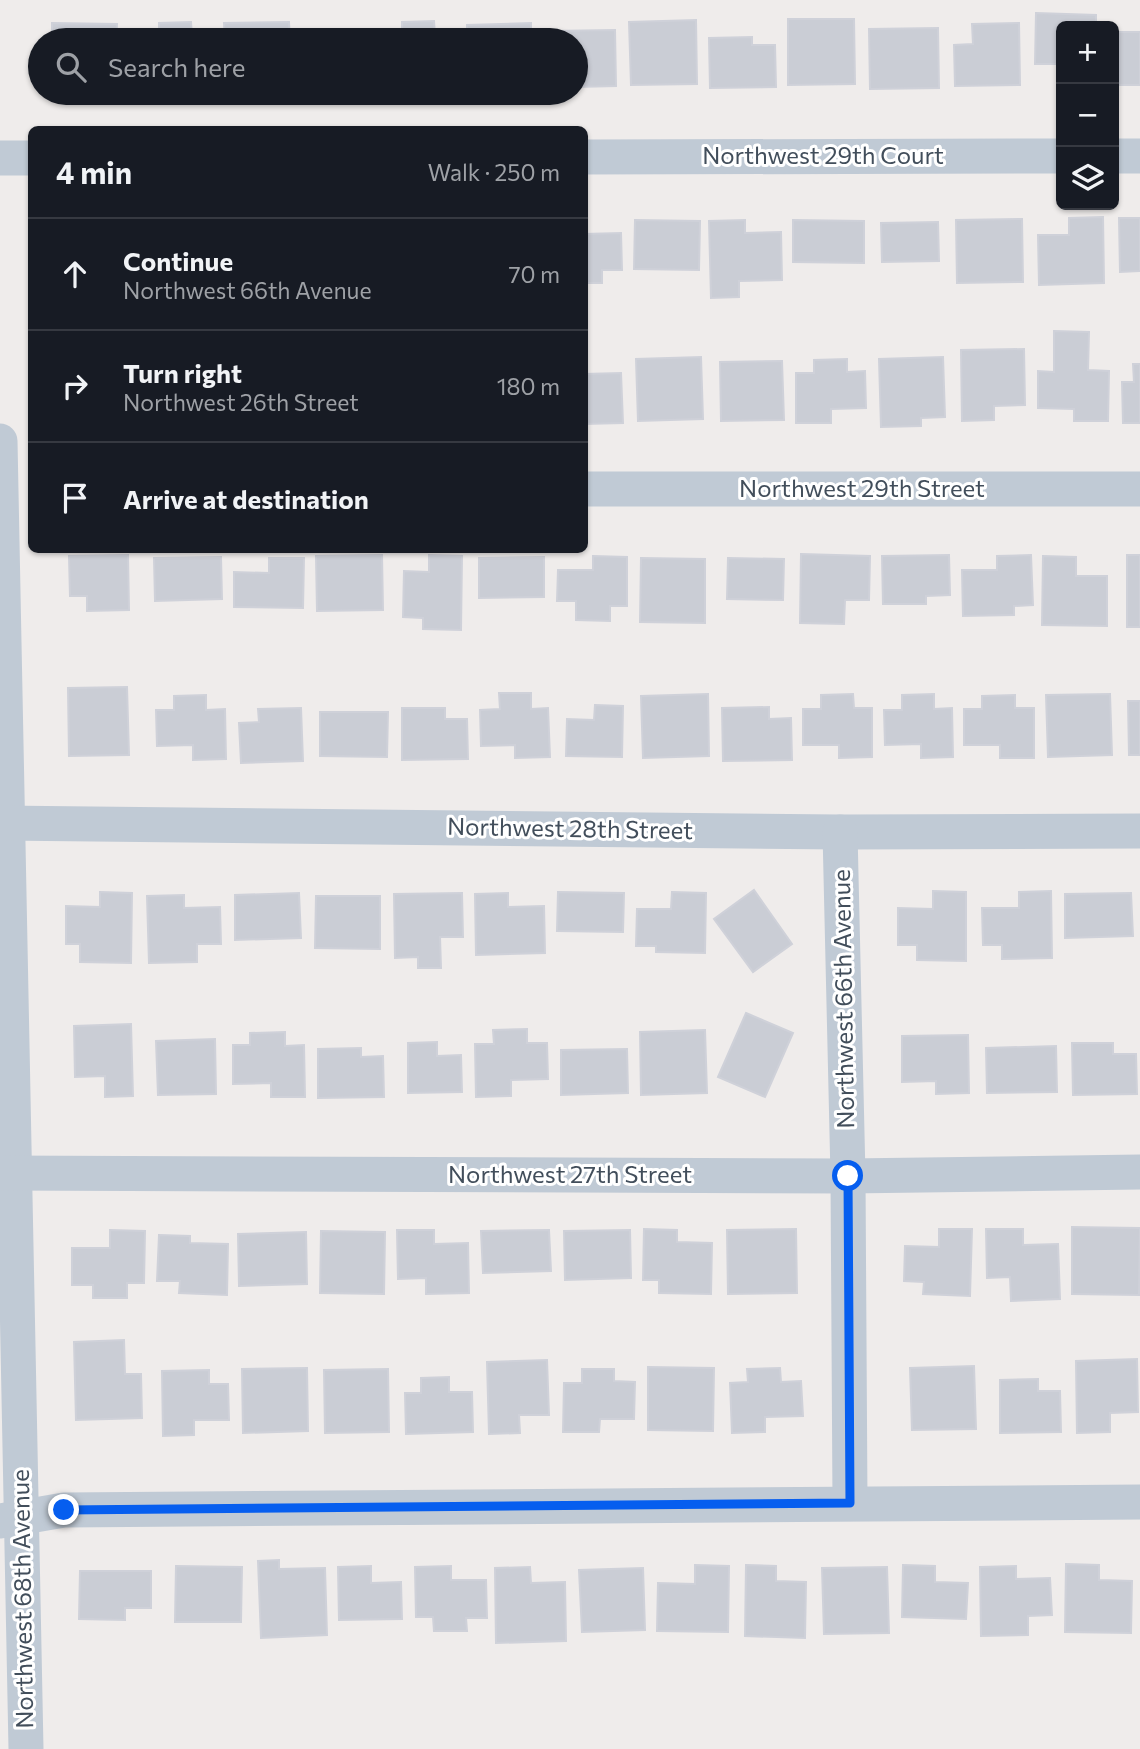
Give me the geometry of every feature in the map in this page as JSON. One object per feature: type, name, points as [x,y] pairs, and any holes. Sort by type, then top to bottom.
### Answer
[{"type":"street","name":"Northwest 29th Court","points":[[588,157],[1056,156]]},
{"type":"street","points":[[1119,156],[1140,156]]},
{"type":"street","points":[[0,159],[28,158]]},
{"type":"street","name":"Northwest 68th Avenue","points":[[0,441],[11,1519],[26,1749]]},
{"type":"street","points":[[0,489],[28,489]]},
{"type":"street","name":"Northwest 29th Street","points":[[588,489],[1140,489]]},
{"type":"street","name":"Northwest 28th Street","points":[[4,823],[840,832],[1140,831]]},
{"type":"street","name":"Northwest 66th Avenue","points":[[840,832],[848,1176],[850,1503]]},
{"type":"street","name":"Northwest 27th Street","points":[[8,1174],[848,1176],[1140,1172]]},
{"type":"street","points":[[11,1519],[64,1510],[1140,1502]]},
{"type":"building","points":[[1036,13],[1096,15],[1096,21],[1056,21],[1056,64],[1035,64]]},
{"type":"building","points":[[788,19],[854,19],[855,84],[788,85]]},
{"type":"building","points":[[696,20],[697,84],[631,85],[629,22]]},
{"type":"building","points":[[434,21],[434,28],[402,28],[402,22]]},
{"type":"building","points":[[191,22],[191,28],[159,28],[159,23]]},
{"type":"building","points":[[289,22],[289,28],[224,28],[224,23]]},
{"type":"building","points":[[52,23],[117,24],[117,28],[52,28]]},
{"type":"building","points":[[531,23],[531,28],[467,28],[467,25]]},
{"type":"building","points":[[1019,23],[1020,85],[955,86],[954,45],[973,44],[972,24]]},
{"type":"building","points":[[938,28],[939,88],[870,89],[869,29]]},
{"type":"building","points":[[588,30],[615,30],[616,86],[588,87]]},
{"type":"building","points":[[1119,32],[1140,32],[1140,85],[1119,85]]},
{"type":"building","points":[[752,37],[752,45],[775,45],[776,87],[710,88],[709,38]]},
{"type":"building","points":[[1103,217],[1104,283],[1039,285],[1038,235],[1069,235],[1069,218]]},
{"type":"building","points":[[1119,218],[1140,218],[1140,271],[1120,272]]},
{"type":"building","points":[[1022,219],[1023,282],[957,283],[956,220]]},
{"type":"building","points":[[635,220],[700,221],[699,270],[634,269]]},
{"type":"building","points":[[745,220],[745,233],[781,232],[782,280],[739,281],[739,297],[711,298],[709,221]]},
{"type":"building","points":[[793,220],[864,221],[864,263],[793,262]]},
{"type":"building","points":[[938,222],[939,261],[882,262],[881,223]]},
{"type":"building","points":[[621,233],[622,270],[602,270],[602,283],[588,283],[588,234]]},
{"type":"building","points":[[1054,331],[1089,332],[1088,370],[1109,371],[1108,421],[1074,421],[1074,409],[1038,408],[1038,371],[1054,372]]},
{"type":"building","points":[[1024,349],[1025,405],[994,406],[994,420],[962,421],[961,350]]},
{"type":"building","points":[[701,357],[703,419],[638,421],[636,359]]},
{"type":"building","points":[[943,357],[945,417],[921,418],[921,426],[881,427],[879,359]]},
{"type":"building","points":[[847,359],[847,372],[865,371],[866,408],[831,409],[831,423],[796,423],[796,373],[814,373],[814,360]]},
{"type":"building","points":[[782,361],[784,420],[721,421],[720,362]]},
{"type":"building","points":[[1133,364],[1140,364],[1140,423],[1123,423],[1122,382],[1134,382]]},
{"type":"building","points":[[621,373],[623,423],[588,424],[588,374]]},
{"type":"building","points":[[801,554],[870,556],[869,600],[845,600],[844,624],[800,623]]},
{"type":"building","points":[[128,555],[129,610],[87,611],[87,596],[70,596],[69,556]]},
{"type":"building","points":[[382,555],[383,610],[317,611],[316,556]]},
{"type":"building","points":[[429,555],[462,556],[461,630],[423,629],[423,618],[403,617],[404,571],[429,572]]},
{"type":"building","points":[[949,555],[950,595],[926,596],[926,604],[883,604],[882,556]]},
{"type":"building","points":[[1031,555],[1033,605],[1014,606],[1014,615],[963,616],[962,570],[997,570],[997,556]]},
{"type":"building","points":[[1127,555],[1140,555],[1140,627],[1127,627]]},
{"type":"building","points":[[593,556],[627,557],[627,606],[610,606],[610,621],[576,620],[576,601],[557,601],[558,570],[593,570]]},
{"type":"building","points":[[1043,556],[1076,557],[1076,576],[1107,576],[1107,626],[1042,625]]},
{"type":"building","points":[[221,557],[222,599],[155,601],[154,558]]},
{"type":"building","points":[[544,557],[544,597],[479,598],[479,558]]},
{"type":"building","points":[[269,558],[304,558],[303,608],[234,607],[234,572],[269,573]]},
{"type":"building","points":[[641,558],[705,559],[705,623],[640,622]]},
{"type":"building","points":[[728,558],[784,559],[783,600],[727,599]]},
{"type":"building","points":[[127,687],[129,755],[69,756],[68,688]]},
{"type":"building","points":[[499,693],[531,693],[531,709],[548,708],[550,757],[515,758],[515,745],[481,746],[480,710],[500,709]]},
{"type":"building","points":[[708,694],[709,756],[643,758],[641,696]]},
{"type":"building","points":[[853,694],[854,708],[872,708],[872,757],[839,758],[839,745],[803,745],[803,709],[821,709],[821,695]]},
{"type":"building","points":[[934,694],[934,709],[952,708],[953,757],[921,758],[921,744],[885,745],[884,710],[902,710],[902,695]]},
{"type":"building","points":[[1110,694],[1112,755],[1048,757],[1046,695]]},
{"type":"building","points":[[206,695],[206,710],[225,709],[226,759],[193,760],[193,745],[157,746],[156,710],[174,710],[174,696]]},
{"type":"building","points":[[1015,695],[1015,708],[1034,708],[1034,758],[1000,758],[1000,745],[964,745],[964,709],[982,709],[982,696]]},
{"type":"building","points":[[1128,701],[1140,701],[1140,755],[1129,755]]},
{"type":"building","points":[[595,705],[623,706],[622,757],[566,756],[567,719],[594,720]]},
{"type":"building","points":[[769,707],[769,719],[791,718],[792,760],[723,761],[722,708]]},
{"type":"building","points":[[301,708],[303,761],[241,763],[239,723],[259,722],[258,709]]},
{"type":"building","points":[[402,708],[445,708],[445,719],[467,719],[468,759],[402,760]]},
{"type":"building","points":[[320,712],[388,712],[387,757],[320,756]]},
{"type":"building","points":[[754,890],[792,944],[753,972],[714,919]]},
{"type":"building","points":[[933,891],[966,892],[966,961],[917,960],[917,945],[898,945],[898,908],[933,909]]},
{"type":"building","points":[[1051,891],[1052,958],[1002,959],[1002,945],[983,945],[982,908],[1019,908],[1019,892]]},
{"type":"building","points":[[100,892],[132,893],[131,963],[80,962],[80,944],[66,944],[66,906],[100,907]]},
{"type":"building","points":[[558,892],[624,893],[623,932],[557,931]]},
{"type":"building","points":[[672,892],[706,893],[705,953],[656,952],[656,946],[636,946],[637,909],[671,909]]},
{"type":"building","points":[[299,893],[301,938],[235,940],[235,895]]},
{"type":"building","points":[[462,893],[463,937],[440,937],[441,968],[418,968],[418,957],[395,958],[394,894]]},
{"type":"building","points":[[508,893],[508,907],[544,906],[545,953],[476,955],[475,894]]},
{"type":"building","points":[[1131,893],[1133,936],[1065,938],[1065,894]]},
{"type":"building","points":[[184,895],[184,908],[220,907],[221,944],[197,944],[197,962],[149,963],[147,896]]},
{"type":"building","points":[[316,896],[380,896],[380,949],[315,948]]},
{"type":"building","points":[[746,1013],[793,1033],[765,1097],[718,1077]]},
{"type":"building","points":[[131,1024],[133,1096],[105,1097],[105,1076],[75,1077],[74,1026]]},
{"type":"building","points":[[527,1029],[527,1043],[547,1043],[548,1079],[511,1080],[511,1096],[476,1097],[475,1044],[494,1044],[493,1030]]},
{"type":"building","points":[[705,1030],[707,1093],[641,1095],[640,1032]]},
{"type":"building","points":[[285,1032],[285,1046],[304,1045],[305,1097],[271,1097],[271,1083],[233,1084],[233,1045],[250,1045],[250,1033]]},
{"type":"building","points":[[968,1035],[969,1093],[936,1094],[936,1081],[902,1082],[902,1036]]},
{"type":"building","points":[[215,1039],[216,1094],[158,1095],[156,1041]]},
{"type":"building","points":[[437,1042],[437,1056],[461,1055],[462,1092],[408,1093],[408,1043]]},
{"type":"building","points":[[1072,1043],[1113,1043],[1113,1054],[1136,1054],[1137,1094],[1073,1095]]},
{"type":"building","points":[[1056,1046],[1057,1092],[987,1093],[986,1048]]},
{"type":"building","points":[[361,1048],[361,1057],[383,1056],[384,1097],[318,1098],[318,1049]]},
{"type":"building","points":[[627,1049],[628,1093],[561,1095],[561,1050]]},
{"type":"building","points":[[1072,1227],[1140,1228],[1139,1295],[1072,1294]]},
{"type":"building","points":[[644,1229],[677,1230],[677,1242],[712,1243],[711,1294],[659,1293],[659,1280],[643,1280]]},
{"type":"building","points":[[796,1229],[797,1293],[728,1294],[727,1230]]},
{"type":"building","points":[[939,1229],[972,1229],[970,1296],[923,1294],[924,1282],[904,1281],[905,1246],[939,1247]]},
{"type":"building","points":[[986,1229],[1023,1229],[1023,1245],[1058,1244],[1060,1299],[1011,1301],[1010,1277],[987,1278]]},
{"type":"building","points":[[110,1230],[145,1231],[144,1283],[127,1283],[127,1298],[93,1298],[93,1285],[72,1285],[72,1248],[110,1248]]},
{"type":"building","points":[[397,1230],[434,1230],[434,1244],[468,1243],[469,1293],[426,1294],[426,1278],[398,1279]]},
{"type":"building","points":[[549,1230],[551,1271],[483,1273],[481,1231]]},
{"type":"building","points":[[630,1230],[631,1278],[565,1280],[564,1231]]},
{"type":"building","points":[[321,1231],[385,1232],[384,1294],[320,1293]]},
{"type":"building","points":[[306,1232],[307,1284],[239,1286],[238,1234]]},
{"type":"building","points":[[159,1235],[190,1236],[190,1243],[228,1244],[227,1295],[179,1293],[180,1281],[157,1281]]},
{"type":"building","points":[[124,1340],[125,1374],[141,1374],[142,1418],[76,1420],[74,1342]]},
{"type":"building","points":[[1137,1359],[1138,1412],[1110,1413],[1110,1432],[1077,1433],[1076,1361]]},
{"type":"building","points":[[547,1360],[549,1415],[519,1415],[520,1433],[489,1434],[487,1362]]},
{"type":"building","points":[[974,1366],[976,1429],[912,1430],[910,1368]]},
{"type":"building","points":[[648,1367],[714,1368],[713,1431],[648,1430]]},
{"type":"building","points":[[307,1368],[308,1431],[243,1433],[242,1369]]},
{"type":"building","points":[[780,1368],[781,1382],[801,1381],[803,1416],[765,1417],[765,1432],[732,1433],[730,1383],[748,1382],[747,1369]]},
{"type":"building","points":[[388,1369],[389,1432],[325,1433],[324,1370]]},
{"type":"building","points":[[582,1369],[614,1369],[614,1381],[635,1382],[634,1419],[600,1419],[599,1432],[563,1432],[564,1383],[582,1383]]},
{"type":"building","points":[[209,1370],[209,1384],[228,1384],[229,1420],[194,1420],[194,1435],[163,1436],[162,1371]]},
{"type":"building","points":[[449,1377],[449,1392],[472,1392],[473,1432],[406,1434],[405,1393],[421,1393],[421,1378]]},
{"type":"building","points":[[1038,1379],[1038,1391],[1060,1391],[1061,1432],[1000,1433],[1000,1380]]},
{"type":"building","points":[[279,1560],[279,1569],[325,1568],[327,1635],[261,1638],[258,1561]]},
{"type":"building","points":[[1066,1564],[1099,1565],[1099,1580],[1132,1581],[1131,1633],[1065,1632]]},
{"type":"building","points":[[695,1565],[729,1566],[728,1632],[657,1631],[658,1583],[695,1584]]},
{"type":"building","points":[[746,1565],[776,1566],[776,1581],[806,1582],[805,1638],[745,1636]]},
{"type":"building","points":[[903,1565],[935,1566],[935,1582],[968,1583],[966,1619],[902,1617]]},
{"type":"building","points":[[176,1566],[242,1567],[241,1622],[175,1622]]},
{"type":"building","points":[[371,1566],[371,1583],[401,1582],[402,1619],[339,1620],[338,1567]]},
{"type":"building","points":[[451,1566],[451,1580],[486,1580],[487,1618],[466,1618],[467,1631],[434,1631],[433,1617],[416,1617],[415,1567]]},
{"type":"building","points":[[1016,1566],[1016,1579],[1050,1578],[1052,1615],[1028,1616],[1028,1635],[981,1636],[980,1567]]},
{"type":"building","points":[[530,1567],[531,1583],[565,1582],[566,1641],[496,1643],[495,1568]]},
{"type":"building","points":[[887,1567],[889,1633],[824,1634],[822,1568]]},
{"type":"building","points":[[643,1568],[645,1630],[582,1632],[579,1570]]},
{"type":"building","points":[[80,1571],[151,1571],[151,1608],[125,1608],[125,1620],[79,1619]]},
{"type":"route","points":[[64,1510],[850,1503],[848,1176]]}]
